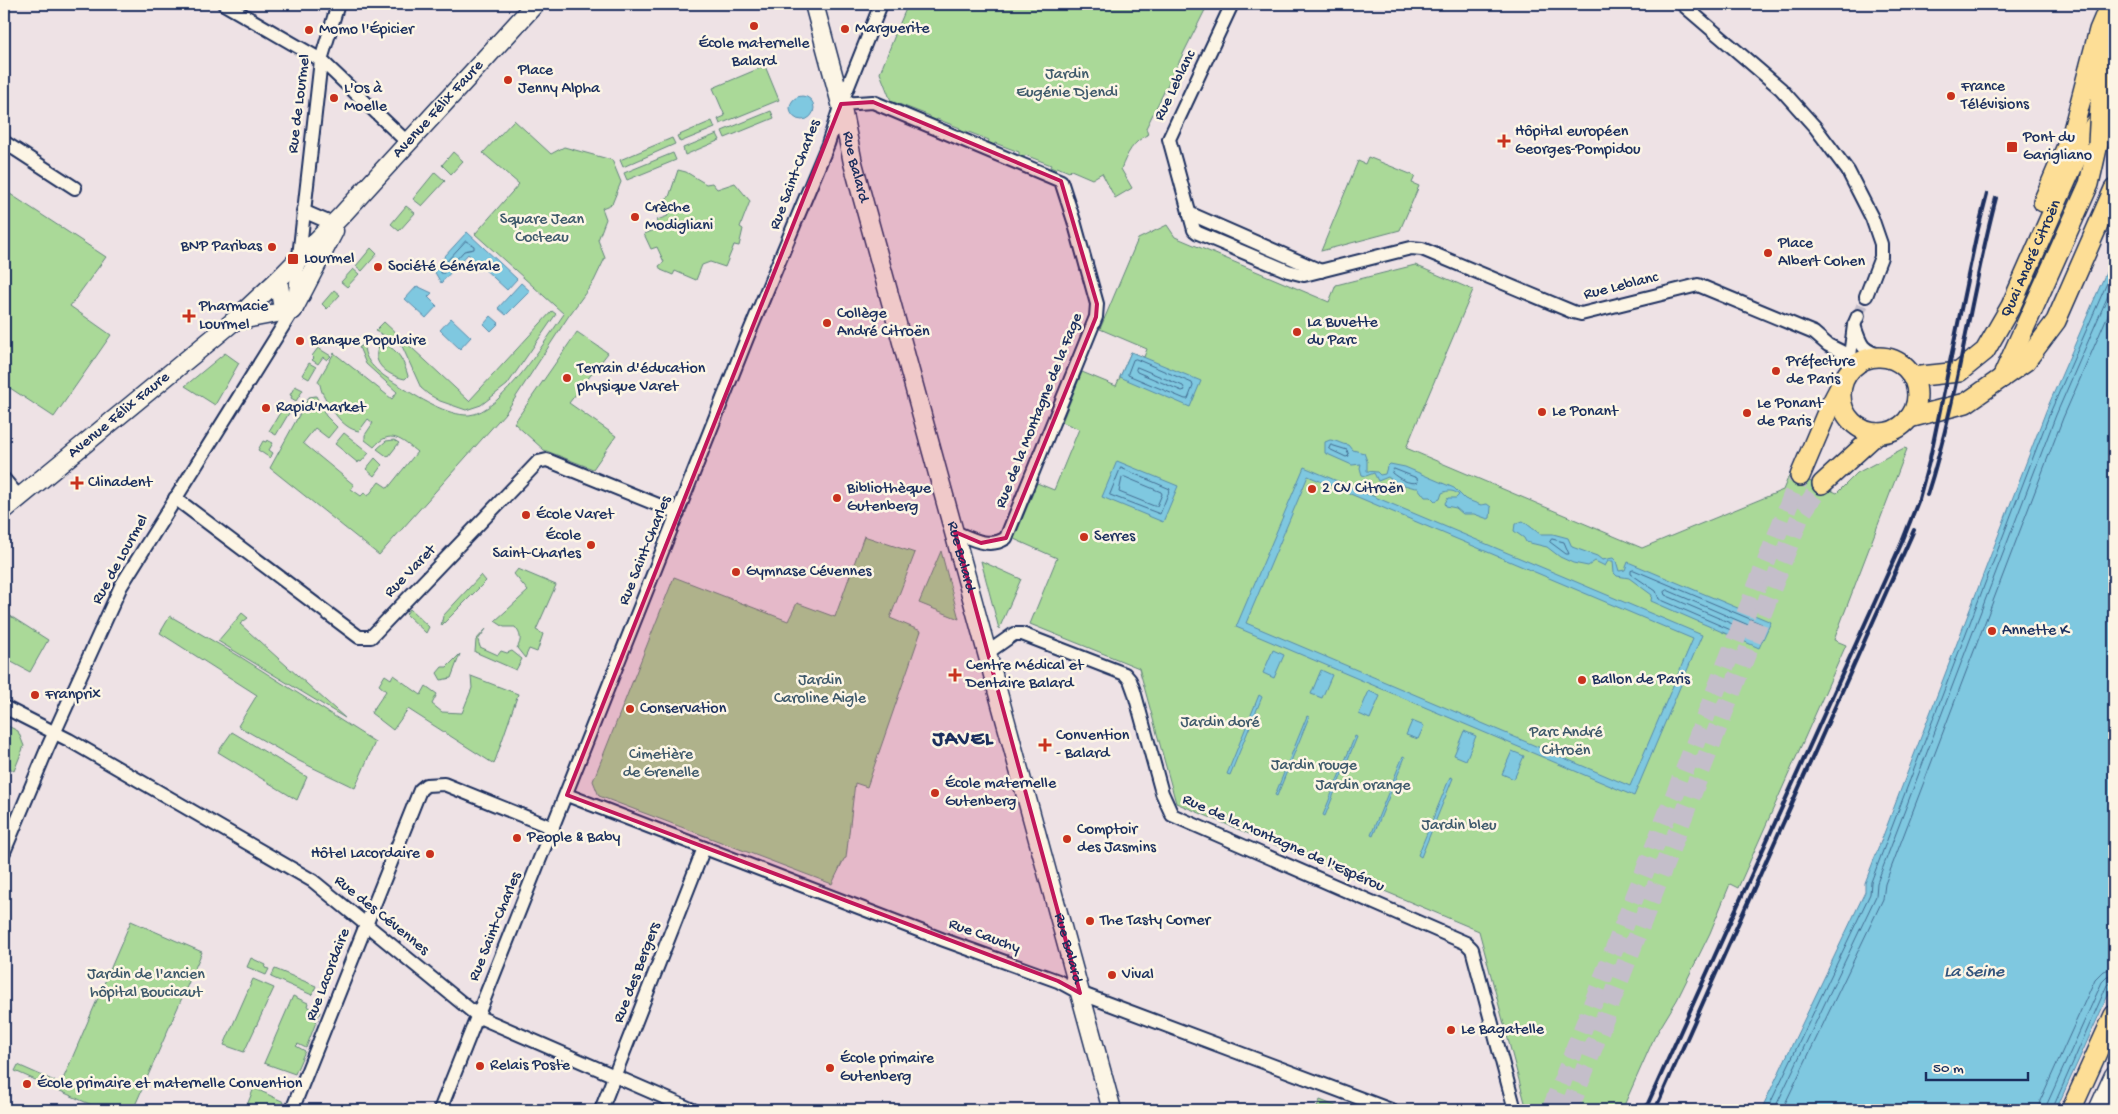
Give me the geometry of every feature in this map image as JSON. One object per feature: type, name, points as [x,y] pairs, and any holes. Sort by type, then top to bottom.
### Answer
[{"type":"main road","points":[[1992,342],[2004,296],[2072,134],[2099,30],[2110,4]]},
{"type":"main road","points":[[2001,379],[2089,184],[2107,100],[2104,67],[2114,36]]},
{"type":"main road","name":"Quai André Citroën","points":[[1912,377],[1959,372],[1978,358],[1992,342],[2083,142],[2107,100]]},
{"type":"main road","points":[[1909,418],[1966,403],[2026,360],[2039,347],[2056,321],[2114,188]]},
{"type":"main road","points":[[1800,476],[1847,370],[1864,360],[1874,357],[1884,358],[1900,364],[1912,377],[1918,394],[1915,408],[1901,426],[1890,432],[1866,431],[1855,425],[1847,416],[1842,405],[1841,393],[1847,370]]},
{"type":"main road","points":[[1822,484],[1878,433]]},
{"type":"main road","points":[[2071,1110],[2114,1015]]},
{"type":"street","points":[[224,4],[321,60],[408,142]]},
{"type":"street","name":"Rue de Lourmel","points":[[4,852],[8,831],[56,732],[121,586],[293,310],[321,60],[338,4]]},
{"type":"street","name":"Avenue Félix Faure","points":[[4,510],[234,321],[278,280],[337,219],[535,4]]},
{"type":"street","name":"Rue Balard","points":[[814,4],[853,163],[1112,1110]]},
{"type":"street","name":"Rue Saint-Charles","points":[[440,1110],[828,144],[840,104],[881,4]]},
{"type":"street","name":"Rue Leblanc","points":[[1232,4],[1169,139],[1189,214],[1194,230],[1198,233],[1288,272],[1304,275],[1411,248],[1422,249],[1573,312],[1582,314],[1698,285],[1814,332],[1847,370]]},
{"type":"street","points":[[1682,4],[1781,89],[1815,127],[1848,171],[1872,218],[1881,244],[1881,257],[1866,296]]},
{"type":"street","name":"Rue de la Montagne de la Fage","points":[[840,104],[873,102],[1061,181],[1094,294],[1096,316],[1006,538],[1000,542],[981,543],[955,532]]},
{"type":"street","points":[[4,142],[75,188]]},
{"type":"street","points":[[303,211],[337,219]]},
{"type":"street","name":"Avenue Félix Faure","points":[[234,321],[293,310],[337,219]]},
{"type":"street","points":[[278,280],[282,303],[293,310]]},
{"type":"street","points":[[1847,370],[1856,321],[1859,339],[1867,352],[1884,358]]},
{"type":"street","name":"Rue Varet","points":[[175,498],[359,637],[365,639],[371,637],[538,462],[547,460],[678,514]]},
{"type":"street","points":[[4,478],[20,497]]},
{"type":"street","name":"Rue de la Montagne de l'Espérou","points":[[988,653],[1014,634],[1022,634],[1125,674],[1130,680],[1134,691],[1162,793],[1172,816],[1466,942],[1472,950],[1515,1110]]},
{"type":"street","name":"Rue des Cévennes","points":[[4,707],[56,732],[313,881],[478,1016],[693,1110]]},
{"type":"street","name":"Rue Lacordaire","points":[[292,1110],[420,790],[426,785],[444,784],[553,828]]},
{"type":"street","name":"Rue Cauchy","points":[[566,794],[944,940],[1058,981],[1080,993],[1391,1110]]},
{"type":"street","name":"Rue des Bergers","points":[[601,1110],[616,1076],[704,848]]},
{"type":"street","points":[[2098,1110],[2114,1075]]},
{"type":"highlighted area","points":[[873,102],[1061,181],[1097,304],[1096,317],[1006,538],[981,543],[955,532],[1080,993],[1058,981],[567,795],[841,104]]},
{"type":"green space","name":"Jardin Eugénie Djendi","points":[[908,4],[1208,4],[1146,128],[1148,135],[1134,144],[1123,163],[1121,169],[1132,188],[1115,198],[1102,173],[1092,179],[1071,170],[1069,172],[1057,167],[1055,169],[1050,167],[1051,165],[1025,155],[1024,157],[1019,155],[1019,152],[995,143],[994,145],[988,143],[989,140],[966,131],[965,133],[959,130],[960,128],[937,119],[935,121],[930,119],[930,116],[891,101],[880,73],[895,35],[893,34],[897,30]]},
{"type":"green space","points":[[765,66],[779,100],[720,124],[718,119],[725,116],[713,88]]},
{"type":"green space","points":[[771,111],[774,118],[725,138],[722,131]]},
{"type":"green space","name":"Square Jean Cocteau","points":[[514,120],[551,154],[564,147],[612,160],[621,182],[612,204],[602,208],[606,219],[598,240],[605,258],[594,281],[568,317],[506,412],[379,555],[270,468],[309,397],[316,396],[326,416],[337,427],[328,438],[315,428],[303,443],[354,485],[351,489],[361,496],[364,493],[368,496],[379,482],[388,488],[417,452],[401,440],[391,437],[385,438],[374,447],[365,440],[365,435],[373,423],[368,419],[359,431],[347,426],[337,416],[325,398],[318,381],[334,353],[392,399],[397,392],[366,364],[359,347],[364,345],[371,364],[388,379],[442,409],[469,415],[482,411],[495,402],[522,373],[546,340],[564,314],[475,234],[519,184],[483,153]]},
{"type":"green space","points":[[712,121],[715,128],[680,142],[677,136]]},
{"type":"green space","points":[[717,134],[720,140],[685,155],[683,148]]},
{"type":"green space","points":[[672,138],[675,144],[623,167],[620,160]]},
{"type":"green space","points":[[453,152],[463,161],[451,174],[442,165]]},
{"type":"green space","points":[[673,153],[676,160],[627,180],[624,173]]},
{"type":"green space","points":[[1368,157],[1415,176],[1412,183],[1419,186],[1400,230],[1321,251],[1358,161],[1365,164]]},
{"type":"green space","points":[[678,170],[686,172],[706,184],[712,183],[717,189],[735,183],[750,201],[740,227],[743,229],[739,246],[734,245],[725,267],[710,262],[702,265],[696,280],[675,271],[673,275],[661,270],[659,266],[664,262],[657,247],[651,249],[644,234],[660,228],[657,220],[668,216],[662,200],[669,197]]},
{"type":"green space","points":[[435,172],[445,181],[422,206],[413,199]]},
{"type":"green space","points":[[4,190],[106,257],[70,306],[111,335],[54,417],[4,384]]},
{"type":"green space","points":[[406,206],[415,213],[399,231],[391,224]]},
{"type":"green space","name":"Parc André Citroën","points":[[1167,225],[1175,237],[1329,302],[1336,285],[1415,265],[1473,290],[1406,448],[1642,548],[1783,490],[1790,473],[1837,493],[1857,473],[1904,448],[1907,449],[1834,640],[1846,645],[1738,888],[1730,884],[1710,933],[1677,1000],[1654,1038],[1622,1110],[1527,1110],[1479,931],[1176,803],[1139,668],[1030,624],[1057,558],[1014,539],[1037,483],[1054,490],[1079,429],[1062,422],[1082,372],[1116,386],[1131,352],[1144,357],[1147,349],[1100,329],[1138,239]]},
{"type":"green space","points":[[371,248],[377,254],[362,271],[356,266]]},
{"type":"green space","points":[[353,269],[359,274],[347,287],[341,282]]},
{"type":"green space","points":[[334,290],[340,295],[327,309],[322,304]]},
{"type":"green space","points":[[552,311],[556,314],[507,385],[481,405],[466,410],[440,401],[421,388],[402,346],[375,331],[384,322],[469,401]]},
{"type":"green space","name":"Terrain d'éducation physique Varet","points":[[577,332],[608,353],[569,403],[616,436],[593,469],[544,450],[514,423]]},
{"type":"green space","points":[[384,344],[394,350],[400,357],[408,376],[405,379],[387,372],[379,364],[377,352],[379,346]]},
{"type":"green space","points":[[318,348],[331,356],[327,360],[323,357],[318,364],[312,360],[314,358],[312,356]]},
{"type":"green space","points":[[225,353],[239,363],[215,405],[185,386]]},
{"type":"green space","points":[[309,363],[316,367],[309,379],[302,375]]},
{"type":"green space","points":[[295,386],[303,390],[296,401],[290,395]]},
{"type":"green space","points":[[286,405],[292,408],[276,435],[269,431]]},
{"type":"green space","points":[[344,433],[369,453],[361,462],[359,461],[358,463],[335,444]]},
{"type":"green space","points":[[267,440],[273,443],[269,450],[273,453],[270,458],[258,450],[263,441],[266,442]]},
{"type":"green space","points":[[394,440],[399,443],[388,457],[377,449],[386,441]]},
{"type":"green space","points":[[375,458],[382,465],[374,476],[366,469]]},
{"type":"green space","name":"Jardin Caroline Aigle","points":[[864,536],[915,553],[890,618],[921,631],[867,787],[855,783],[846,858],[832,884],[599,796],[593,781],[674,577],[788,621],[797,603],[835,617]]},
{"type":"green space","points":[[941,551],[959,619],[919,603]]},
{"type":"green space","points":[[981,561],[1021,579],[999,629]]},
{"type":"green space","points":[[518,569],[556,585],[536,630],[543,634],[537,652],[529,649],[525,658],[517,648],[520,637],[515,627],[504,627],[495,621],[528,591],[514,574]]},
{"type":"green space","points":[[481,575],[486,581],[441,626],[443,616]]},
{"type":"green space","points":[[410,609],[429,627],[426,633],[406,614]]},
{"type":"green space","points":[[4,612],[48,640],[30,672],[4,658]]},
{"type":"green space","points":[[242,613],[248,618],[240,624],[345,718],[218,641]]},
{"type":"green space","points":[[170,616],[239,656],[375,742],[355,788],[299,761],[238,726],[257,695],[160,633]]},
{"type":"green space","points":[[486,629],[478,640],[480,647],[498,655],[501,651],[507,653],[512,651],[522,659],[516,670],[475,652],[476,640]]},
{"type":"green space","points":[[460,654],[451,678],[441,680],[437,673],[442,667],[447,667]]},
{"type":"green space","points":[[385,675],[391,679],[393,675],[421,695],[426,686],[437,694],[432,704],[442,712],[462,713],[472,688],[471,676],[518,694],[494,764],[408,709],[393,730],[371,713],[386,691],[379,685]]},
{"type":"green space","points":[[4,724],[18,731],[24,746],[14,771],[4,764]]},
{"type":"green space","points":[[232,732],[307,777],[297,800],[218,752]]},
{"type":"green space","name":"Jardin de l'ancien hôpital Boucicaut","points":[[131,921],[202,952],[133,1110],[103,1110],[15,1071],[18,1065],[61,1084]]},
{"type":"green space","points":[[251,958],[266,965],[265,968],[269,969],[266,975],[247,967]]},
{"type":"green space","points":[[275,969],[316,986],[312,995],[271,977]]},
{"type":"green space","points":[[253,979],[274,988],[244,1052],[224,1045]]},
{"type":"green space","points":[[293,996],[308,1003],[307,1006],[320,1012],[306,1048],[298,1044],[296,1046],[305,1051],[295,1074],[264,1063]]},
{"type":"green space","points":[[254,1088],[284,1102],[281,1110],[245,1110]]},
{"type":"green space","points":[[1320,1100],[1346,1110],[1316,1110]]},
{"type":"water","points":[[802,96],[810,100],[814,108],[810,116],[802,120],[794,116],[790,108],[794,100]]},
{"type":"water","points":[[467,232],[517,279],[507,290],[468,254],[441,283],[433,269]]},
{"type":"water","name":"La Seine","points":[[2114,254],[2114,982],[2056,1110],[1761,1110],[1865,892],[1865,883],[2046,411]]},
{"type":"water","points":[[521,283],[530,291],[506,315],[498,308]]},
{"type":"water","points":[[417,286],[432,293],[428,297],[437,306],[426,318],[405,299]]},
{"type":"water","points":[[491,316],[499,323],[491,331],[484,324]]},
{"type":"water","points":[[451,318],[471,337],[460,349],[440,330]]},
{"type":"water","points":[[1131,352],[1201,381],[1190,407],[1120,377]]},
{"type":"water","points":[[1330,440],[1349,445],[1353,450],[1364,453],[1367,461],[1367,471],[1377,472],[1380,475],[1385,474],[1390,464],[1405,467],[1454,488],[1465,499],[1481,505],[1487,504],[1491,507],[1490,518],[1474,514],[1463,514],[1456,508],[1446,506],[1445,503],[1448,498],[1456,498],[1459,495],[1453,491],[1442,493],[1440,499],[1435,501],[1431,497],[1425,497],[1418,488],[1399,485],[1388,477],[1378,481],[1374,473],[1366,476],[1362,475],[1361,464],[1352,465],[1325,453],[1325,442]]},
{"type":"water","points":[[1117,461],[1178,486],[1163,522],[1102,497]]},
{"type":"water","points":[[1304,467],[1702,635],[1634,796],[1236,627]],"holes":[[[1308,476],[1693,639],[1630,786],[1246,623]]]},
{"type":"water","points":[[1523,521],[1540,534],[1553,534],[1568,538],[1572,547],[1597,556],[1602,560],[1613,558],[1619,571],[1625,570],[1628,562],[1771,622],[1759,648],[1651,601],[1652,595],[1629,578],[1617,576],[1614,573],[1613,561],[1608,561],[1605,566],[1595,561],[1588,566],[1573,563],[1560,557],[1547,547],[1526,542],[1524,538],[1514,531],[1515,524]]},
{"type":"water","points":[[1273,650],[1284,655],[1274,678],[1263,673]]},
{"type":"water","points":[[1321,670],[1332,675],[1322,698],[1311,694]]},
{"type":"water","points":[[1369,691],[1380,696],[1370,719],[1359,714]]},
{"type":"water","points":[[1259,695],[1262,697],[1230,775],[1227,774]]},
{"type":"water","points":[[1307,716],[1309,717],[1277,796],[1275,795]]},
{"type":"water","points":[[1412,721],[1424,726],[1418,739],[1406,735]]},
{"type":"water","points":[[1464,731],[1476,736],[1466,760],[1454,755]]},
{"type":"water","points":[[1355,736],[1357,737],[1325,816],[1323,815]]},
{"type":"water","points":[[1512,751],[1524,756],[1514,779],[1502,774]]},
{"type":"water","points":[[1403,756],[1405,757],[1373,836],[1371,835]]},
{"type":"water","points":[[1450,777],[1453,778],[1421,857],[1418,855]]},
{"type":"tunnel","points":[[1858,316],[1866,296]]},
{"type":"tunnel","points":[[1551,1110],[1800,476]]},
{"type":"tunnel","points":[[1569,1110],[1801,514],[1822,484]]},
{"type":"railway","points":[[1645,1110],[1902,542],[1919,499],[1930,458],[1976,237],[1987,194]]},
{"type":"railway","points":[[1927,495],[1956,384],[1996,198]]},
{"type":"railway","points":[[1655,1110],[1914,530]]},
{"type":"place","name":"École maternelle Balard","points":[[754,26]]},
{"type":"place","name":"Marguerite","points":[[845,29]]},
{"type":"place","name":"Momo l'Épicier","points":[[309,30]]},
{"type":"place","name":"Place Jenny Alpha","points":[[508,80]]},
{"type":"place","name":"France Télévisions","points":[[1951,96]]},
{"type":"place","name":"L'Os à Moelle","points":[[334,98]]},
{"type":"place","name":"Hôpital européen Georges-Pompidou","points":[[1504,141]]},
{"type":"place","name":"Pont du Garigliano","points":[[2012,147]]},
{"type":"place","name":"Crèche Modigliani","points":[[635,217]]},
{"type":"place","name":"BNP Paribas","points":[[272,247]]},
{"type":"place","name":"Place Albert Cohen","points":[[1768,253]]},
{"type":"place","name":"Lourmel","points":[[293,259]]},
{"type":"place","name":"Société Générale","points":[[378,267]]},
{"type":"place","name":"Pharmacie Lourmel","points":[[189,316]]},
{"type":"place","name":"Collège André Citroën","points":[[827,323]]},
{"type":"place","name":"La Buvette du Parc","points":[[1297,332]]},
{"type":"place","name":"Banque Populaire","points":[[300,341]]},
{"type":"place","name":"Préfecture de Paris","points":[[1776,371]]},
{"type":"place","name":"Terrain d'éducation physique Varet","points":[[567,378]]},
{"type":"place","name":"Rapid'Market","points":[[266,408]]},
{"type":"place","name":"Le Ponant","points":[[1542,412]]},
{"type":"place","name":"Le Ponant de Paris","points":[[1747,413]]},
{"type":"place","name":"Clinadent","points":[[77,483]]},
{"type":"place","name":"2 CV Citroën","points":[[1312,489]]},
{"type":"place","name":"Bibliothèque Gutenberg","points":[[837,498]]},
{"type":"place","name":"École Varet","points":[[526,515]]},
{"type":"place","name":"Serres","points":[[1084,537]]},
{"type":"place","name":"École Saint-Charles","points":[[591,545]]},
{"type":"place","name":"Gymnase Cévennes","points":[[736,572]]},
{"type":"place","name":"Annette K","points":[[1992,631]]},
{"type":"place","name":"Centre Médical et Dentaire Balard","points":[[955,675]]},
{"type":"place","name":"Ballon de Paris","points":[[1582,680]]},
{"type":"place","name":"Franprix","points":[[35,695]]},
{"type":"place","name":"Conservation","points":[[630,709]]},
{"type":"place","name":"Convention - Balard","points":[[1045,745]]},
{"type":"place","name":"École maternelle Gutenberg","points":[[935,793]]},
{"type":"place","name":"People & Baby","points":[[517,838]]},
{"type":"place","name":"Comptoir des Jasmins","points":[[1067,839]]},
{"type":"place","name":"Hôtel Lacordaire","points":[[430,854]]},
{"type":"place","name":"The Tasty Corner","points":[[1090,921]]},
{"type":"place","name":"Vival","points":[[1112,975]]},
{"type":"place","name":"Le Bagatelle","points":[[1451,1030]]},
{"type":"place","name":"Relais Poste","points":[[480,1066]]},
{"type":"place","name":"École primaire Gutenberg","points":[[830,1068]]},
{"type":"place","name":"École primaire et maternelle Convention","points":[[27,1084]]},
{"type":"district","name":"JAVEL","points":[[963,740]]},
{"type":"park label","name":"Jardin doré","points":[[1220,723]]},
{"type":"park label","name":"Cimetière de Grenelle","points":[[661,764]]},
{"type":"park label","name":"Jardin rouge","points":[[1314,766]]},
{"type":"park label","name":"Jardin orange","points":[[1363,786]]},
{"type":"park label","name":"Jardin bleu","points":[[1459,826]]}]
